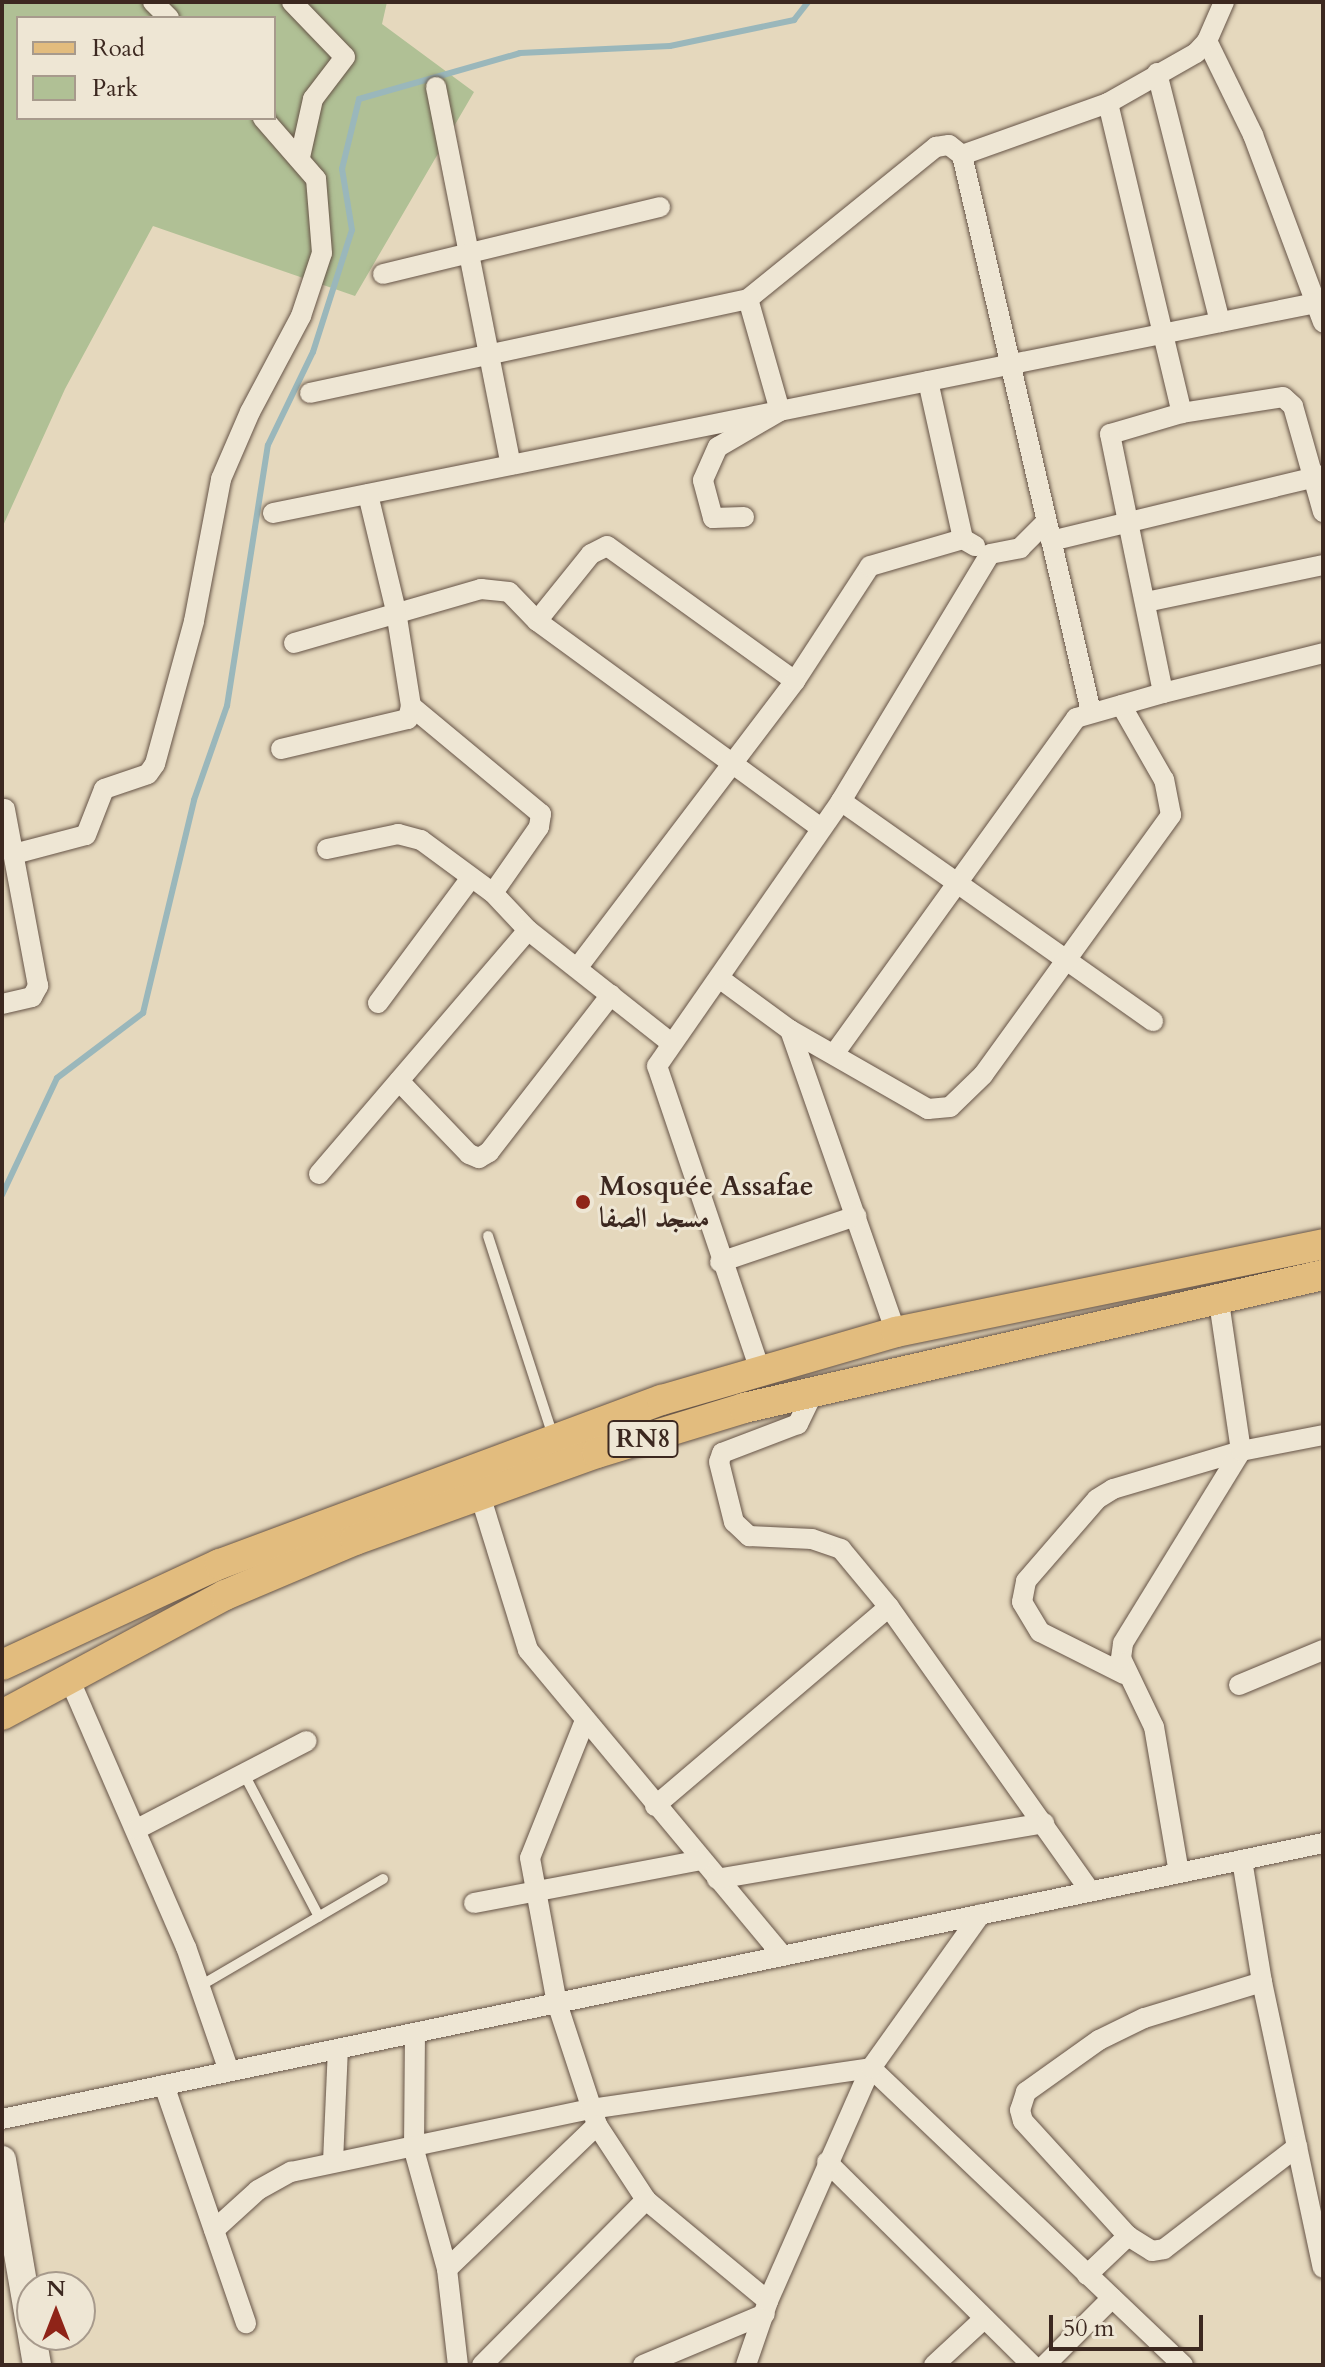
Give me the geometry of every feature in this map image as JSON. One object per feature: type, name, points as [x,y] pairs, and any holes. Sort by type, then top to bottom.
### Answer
[{"type":"main road","name":"RN8","points":[[2,1665],[220,1564],[553,1436],[760,1370],[896,1332],[1323,1244]]},
{"type":"main road","name":"RN8","points":[[2,1715],[68,1676],[225,1595],[480,1495],[597,1453],[814,1391],[1218,1296],[1323,1275]]},
{"type":"street","points":[[292,2],[345,57],[313,99],[300,157]]},
{"type":"street","points":[[962,155],[1108,103],[1207,41],[1224,2]]},
{"type":"street","points":[[1207,41],[1253,135],[1323,322]]},
{"type":"street","points":[[1157,73],[1220,322]]},
{"type":"street","points":[[436,87],[511,465]]},
{"type":"street","points":[[1108,103],[1182,413]]},
{"type":"street","points":[[14,854],[86,835],[104,789],[148,774],[155,764],[194,621],[221,479],[250,412],[301,316],[322,253],[316,179],[265,120]]},
{"type":"street","points":[[310,393],[748,299],[936,147],[949,145],[962,155],[1091,712]]},
{"type":"street","points":[[383,274],[660,207]]},
{"type":"street","points":[[748,299],[780,411]]},
{"type":"street","points":[[273,513],[1315,303]]},
{"type":"street","points":[[928,381],[963,539]]},
{"type":"street","points":[[1163,693],[1110,434],[1182,413],[1283,397],[1293,406],[1319,476],[1323,512]]},
{"type":"street","points":[[744,517],[713,518],[703,480],[718,447],[780,411]]},
{"type":"street","points":[[578,967],[795,681],[870,566],[963,539],[990,554],[1020,548],[1048,532],[1126,523],[1319,476]]},
{"type":"street","points":[[281,749],[395,725],[408,719],[411,706],[396,611],[368,494]]},
{"type":"street","points":[[537,621],[591,554],[607,546],[795,681]]},
{"type":"street","points":[[760,1370],[720,1262],[658,1074],[670,1042],[719,978],[841,801],[990,554]]},
{"type":"street","points":[[1146,602],[1323,565]]},
{"type":"street","points":[[294,643],[396,611],[494,588],[509,592],[537,621],[821,828]]},
{"type":"street","points":[[834,1054],[1076,718],[1323,653]]},
{"type":"street","points":[[719,978],[790,1030],[928,1109],[950,1107],[983,1075],[1171,815],[1164,780],[1121,705]]},
{"type":"street","points":[[411,706],[541,814],[539,827],[493,893]]},
{"type":"street","points":[[841,801],[954,885],[1153,1021]]},
{"type":"street","points":[[2,1004],[32,997],[38,986],[5,809]]},
{"type":"street","points":[[327,849],[406,834],[493,893],[528,930],[670,1042]]},
{"type":"street","points":[[378,1003],[471,878]]},
{"type":"street","points":[[319,1174],[528,930]]},
{"type":"street","points":[[399,1081],[469,1154],[479,1158],[489,1152],[611,995]]},
{"type":"street","points":[[790,1030],[896,1332]]},
{"type":"street","points":[[720,1262],[856,1216]]},
{"type":"street","points":[[1124,1674],[1123,1643],[1241,1451],[1218,1296]]},
{"type":"street","points":[[814,1391],[798,1424],[722,1453],[730,1512],[739,1530],[749,1536],[834,1544],[889,1607],[1090,1891]]},
{"type":"street","points":[[1179,1873],[1149,1709],[1124,1674],[1040,1632],[1022,1602],[1026,1581],[1097,1499],[1113,1489],[1241,1451],[1323,1435]]},
{"type":"street","points":[[480,1495],[528,1650],[584,1723],[783,1956]]},
{"type":"street","points":[[655,1806],[889,1607]]},
{"type":"street","points":[[1239,1685],[1323,1650]]},
{"type":"street","points":[[68,1676],[137,1829],[200,1986],[229,2071]]},
{"type":"street","points":[[584,1723],[530,1858],[534,1893],[557,2003],[594,2117],[646,2200],[766,2308]]},
{"type":"street","points":[[137,1829],[307,1741]]},
{"type":"street","points":[[717,1879],[1044,1823]]},
{"type":"street","points":[[2,2119],[1323,1843]]},
{"type":"street","points":[[474,1903],[701,1860]]},
{"type":"street","points":[[1242,1860],[1262,1982],[1297,2147],[1318,2220],[1323,2268]]},
{"type":"street","points":[[746,2365],[766,2308],[827,2162],[871,2068],[981,1914]]},
{"type":"street","points":[[1262,1982],[1144,2018],[1062,2061],[1021,2100],[1023,2121],[1141,2249],[1164,2249],[1297,2147]]},
{"type":"street","points":[[415,2033],[414,2150],[447,2269],[458,2365]]},
{"type":"street","points":[[333,2162],[338,2049]]},
{"type":"street","points":[[214,2230],[278,2178],[333,2162],[871,2068]]},
{"type":"street","points":[[871,2068],[1183,2365]]},
{"type":"street","points":[[164,2085],[246,2323]]},
{"type":"street","points":[[447,2269],[594,2117]]},
{"type":"street","points":[[2,2160],[37,2365]]},
{"type":"street","points":[[827,2162],[1032,2365]]},
{"type":"street","points":[[482,2365],[646,2200]]},
{"type":"street","points":[[1087,2275],[1128,2236]]},
{"type":"street","points":[[1045,2365],[1112,2298]]},
{"type":"street","points":[[643,2365],[766,2308]]},
{"type":"street","points":[[934,2365],[985,2318]]},
{"type":"lane","points":[[488,1236],[553,1436]]},
{"type":"lane","points":[[244,1774],[319,1917]]},
{"type":"lane","points":[[200,1986],[383,1879]]},
{"type":"green space","points":[[2,2],[387,2],[382,24],[474,92],[355,296],[153,226],[65,389],[2,528]]},
{"type":"waterway","points":[[2,1195],[57,1078],[143,1013],[194,800],[227,706],[268,445],[313,352],[352,230],[342,169],[359,99],[520,53],[670,46],[794,20],[808,2]]},
{"type":"place","name":"Mosquée Assafae مسجد الصفا","points":[[583,1202]]}]
